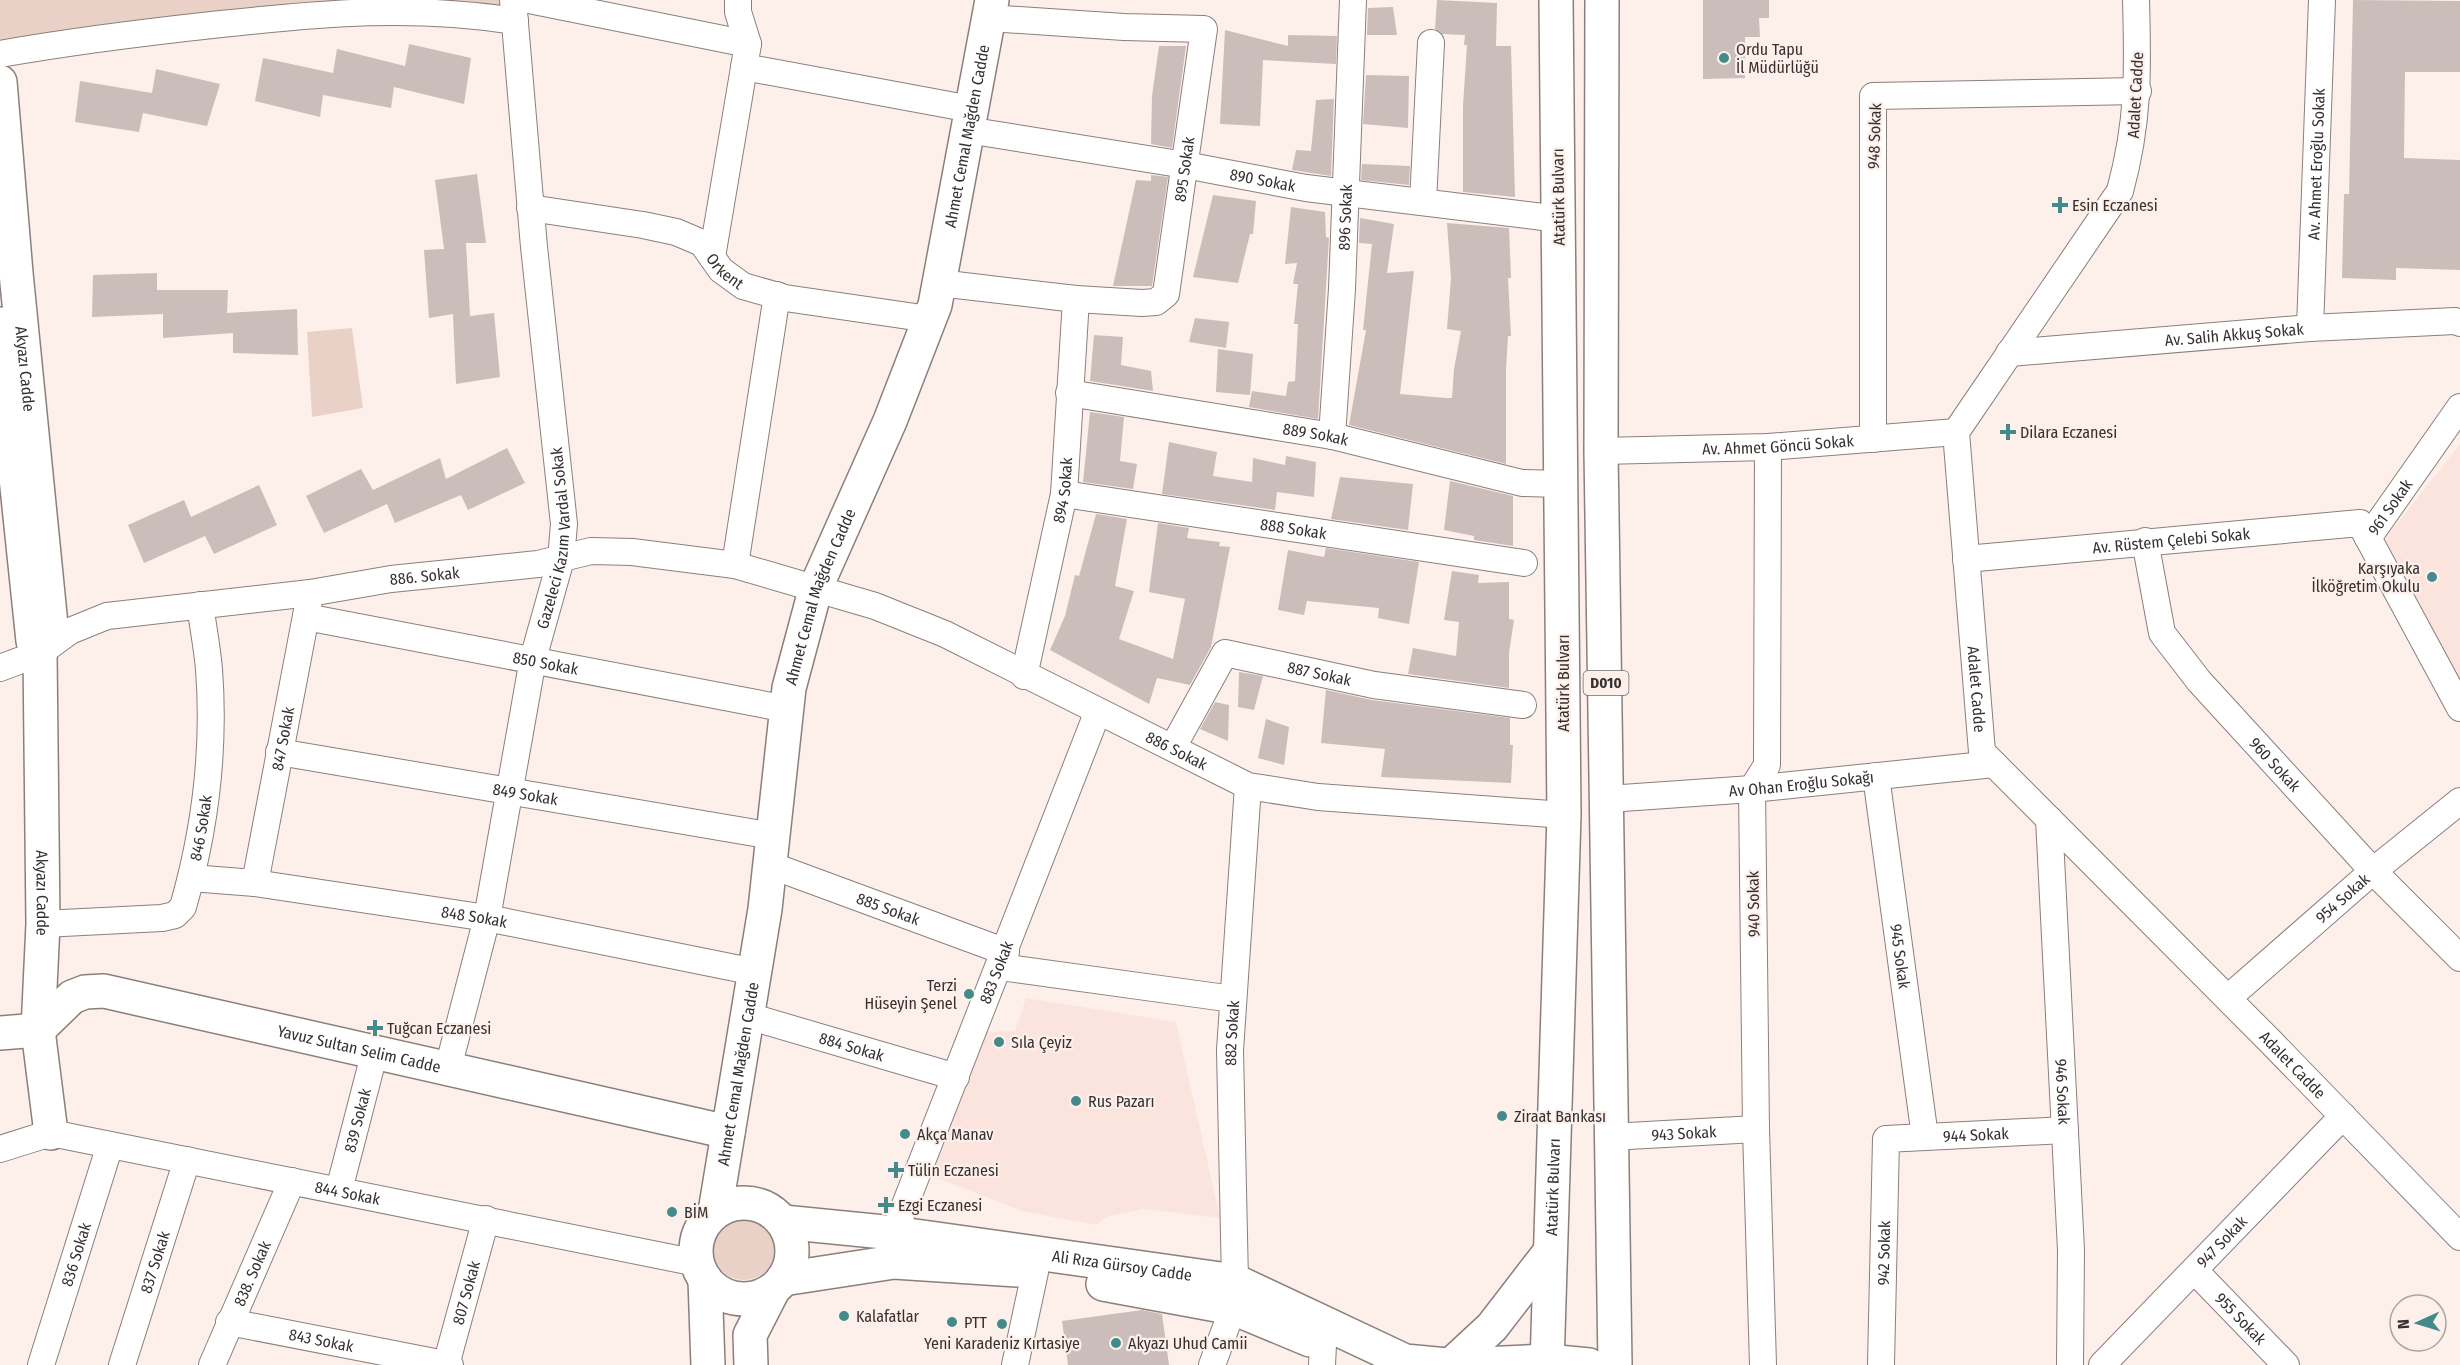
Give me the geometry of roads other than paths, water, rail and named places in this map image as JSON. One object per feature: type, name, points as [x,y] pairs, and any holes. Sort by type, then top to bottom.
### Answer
[{"type":"main road","name":"Atatürk Bulvarı","points":[[1547,1363],[1564,815],[1556,0]]},
{"type":"main road","name":"D010","points":[[1602,0],[1601,451],[1615,1365]]},
{"type":"main road","name":"Ahmet Cemal Mağden Cadde","points":[[715,1212],[755,972],[772,850],[789,688],[816,587],[890,420],[929,319],[939,283],[991,9]]},
{"type":"main road","name":"Akyazı Cadde","points":[[0,82],[8,275],[51,625],[40,653],[43,924],[38,1030],[51,1133]]},
{"type":"main road","name":"Akyazı Cadde","points":[[1,341],[33,641],[40,653]]},
{"type":"main road","name":"Yavuz Sultan Selim Cadde","points":[[38,1030],[72,997],[85,992],[104,991],[728,1132]]},
{"type":"main road","points":[[0,1033],[38,1030]]},
{"type":"main road","points":[[708,1365],[698,1235],[715,1212],[728,1205],[743,1202],[772,1211],[783,1222],[790,1235],[792,1250],[790,1265],[750,1335],[751,1365]]},
{"type":"main road","name":"Ali Rıza Gürsoy Cadde","points":[[783,1222],[894,1233],[1234,1294],[1405,1361],[1449,1365]]},
{"type":"main road","points":[[1449,1365],[1492,1327],[1549,1253]]},
{"type":"main road","name":"Ali Rıza Gürsoy Cadde","points":[[778,1284],[894,1262],[1035,1272],[1234,1294],[1322,1355],[1371,1365]]},
{"type":"main road","points":[[701,1271],[723,1294],[745,1299],[760,1297],[778,1284]]},
{"type":"main road","points":[[1459,1365],[1547,1363],[1589,1365]]},
{"type":"street","points":[[529,0],[746,55],[969,119]]},
{"type":"street","points":[[712,257],[746,55],[738,0]]},
{"type":"street","name":"896 Sokak","points":[[1332,436],[1353,0]]},
{"type":"street","name":"Adalet Cadde","points":[[2136,0],[2138,91],[2132,148],[2120,191],[1956,432],[1982,752],[2228,998],[2460,1237]]},
{"type":"street","name":"Av. Ahmet Eroğlu Sokak","points":[[2310,328],[2322,0]]},
{"type":"street","name":"895 Sokak","points":[[939,283],[1076,299],[1142,303],[1156,302],[1166,294],[1204,29],[1103,26],[991,9]]},
{"type":"street","points":[[0,54],[114,36],[356,11],[415,10],[470,14],[514,11]]},
{"type":"street","name":"Gazeleci Kazım Vardal Sokak","points":[[448,1068],[487,918],[533,659],[561,559],[564,524],[530,208],[514,11]]},
{"type":"street","points":[[1423,202],[1431,43]]},
{"type":"street","name":"948 Sokak","points":[[1873,439],[1873,96],[2138,91]]},
{"type":"street","name":"890 Sokak","points":[[969,119],[1306,188],[1558,219]]},
{"type":"street","name":"Orkent","points":[[530,208],[676,232],[702,243],[721,270],[743,286],[777,295],[929,319]]},
{"type":"street","points":[[735,565],[777,295]]},
{"type":"street","name":"894 Sokak","points":[[1024,676],[1064,494],[1076,299]]},
{"type":"street","name":"Av. Salih Akkuş Sokak","points":[[2009,353],[2310,328],[2455,321],[2460,323]]},
{"type":"street","name":"889 Sokak","points":[[1069,393],[1332,436],[1522,483],[1561,484]]},
{"type":"street","name":"961 Sokak","points":[[2460,407],[2368,538],[2460,708]]},
{"type":"street","name":"Av. Ahmet Göncü Sokak","points":[[1601,451],[1768,447],[1956,432]]},
{"type":"street","points":[[1752,789],[1767,765],[1768,447]]},
{"type":"street","name":"888 Sokak","points":[[1064,494],[1524,563]]},
{"type":"street","name":"Av. Rüstem Çelebi Sokak","points":[[1966,559],[2360,523],[2368,538]]},
{"type":"street","name":"960 Sokak","points":[[2145,541],[2162,633],[2199,681],[2373,871],[2460,958]]},
{"type":"street","name":"886. Sokak","points":[[0,668],[40,653],[70,631],[107,616],[200,605],[308,605],[391,579],[561,559],[591,551],[735,565],[816,587]]},
{"type":"street","name":"886 Sokak","points":[[816,587],[875,606],[945,634],[1024,676],[1173,747],[1248,786],[1318,797],[1564,815]]},
{"type":"street","name":"846 Sokak","points":[[43,924],[175,915],[183,907],[204,814],[210,742],[209,668],[200,605]]},
{"type":"street","name":"850 Sokak","points":[[308,605],[533,659],[787,709]]},
{"type":"street","name":"847 Sokak","points":[[255,883],[308,605]]},
{"type":"street","name":"887 Sokak","points":[[1173,747],[1225,653],[1374,685],[1523,705]]},
{"type":"street","name":"883 Sokak","points":[[894,1233],[1003,960],[1098,711]]},
{"type":"street","name":"849 Sokak","points":[[279,752],[508,792],[772,850]]},
{"type":"street","name":"Av Ohan Eroğlu Sokağı","points":[[1608,799],[1752,789],[1994,764]]},
{"type":"street","name":"945 Sokak","points":[[1876,776],[1924,1137]]},
{"type":"street","name":"882 Sokak","points":[[1234,1294],[1230,1050],[1248,786]]},
{"type":"street","name":"940 Sokak","points":[[1752,789],[1756,1129],[1763,1365]]},
{"type":"street","name":"954 Sokak","points":[[2228,998],[2373,871],[2460,801]]},
{"type":"street","name":"946 Sokak","points":[[2049,819],[2071,1250],[2070,1365]]},
{"type":"street","name":"885 Sokak","points":[[772,850],[1003,960],[1233,999]]},
{"type":"street","name":"848 Sokak","points":[[191,878],[255,883],[487,918],[755,972]]},
{"type":"street","name":"884 Sokak","points":[[748,1016],[956,1077]]},
{"type":"street","name":"839 Sokak","points":[[339,1190],[375,1051]]},
{"type":"street","name":"947 Sokak","points":[[2102,1365],[2343,1116]]},
{"type":"street","name":"943 Sokak","points":[[1610,1137],[1756,1129]]},
{"type":"street","name":"944 Sokak","points":[[1886,1139],[2065,1130]]},
{"type":"street","name":"844 Sokak","points":[[0,1149],[51,1133],[486,1219],[701,1271]]},
{"type":"street","name":"942 Sokak","points":[[1881,1365],[1886,1139]]},
{"type":"street","name":"836 Sokak","points":[[41,1365],[110,1145]]},
{"type":"street","name":"837 Sokak","points":[[122,1365],[187,1160]]},
{"type":"street","name":"838. Sokak","points":[[212,1365],[292,1181]]},
{"type":"street","name":"807 Sokak","points":[[448,1365],[486,1219]]},
{"type":"street","name":"955 Sokak","points":[[2195,1271],[2286,1365]]},
{"type":"street","points":[[1015,1365],[1035,1272]]},
{"type":"street","points":[[1212,1365],[1234,1294]]},
{"type":"street","name":"843 Sokak","points":[[229,1322],[448,1365]]},
{"type":"place","name":"Ordu Tapu İl Müdürlüğü","points":[[1724,58]]},
{"type":"place","name":"Esin Eczanesi","points":[[2060,205]]},
{"type":"place","name":"Dilara Eczanesi","points":[[2008,432]]},
{"type":"place","name":"Karşıyaka İlköğretim Okulu","points":[[2432,577]]},
{"type":"place","name":"Terzi Hüseyin Şenel","points":[[969,994]]},
{"type":"place","name":"Tuğcan Eczanesi","points":[[375,1028]]},
{"type":"place","name":"Sıla Çeyiz","points":[[999,1042]]},
{"type":"place","name":"Rus Pazarı","points":[[1076,1101]]},
{"type":"place","name":"Ziraat Bankası","points":[[1502,1116]]},
{"type":"place","name":"Akça Manav","points":[[905,1134]]},
{"type":"place","name":"Tülin Eczanesi","points":[[896,1170]]},
{"type":"place","name":"Ezgi Eczanesi","points":[[886,1205]]},
{"type":"place","name":"BİM","points":[[672,1212]]},
{"type":"place","name":"Kalafatlar","points":[[844,1316]]},
{"type":"place","name":"PTT","points":[[952,1322]]},
{"type":"place","name":"Yeni Karadeniz Kırtasiye","points":[[1002,1324]]},
{"type":"place","name":"Akyazı Uhud Camii","points":[[1116,1343]]}]
